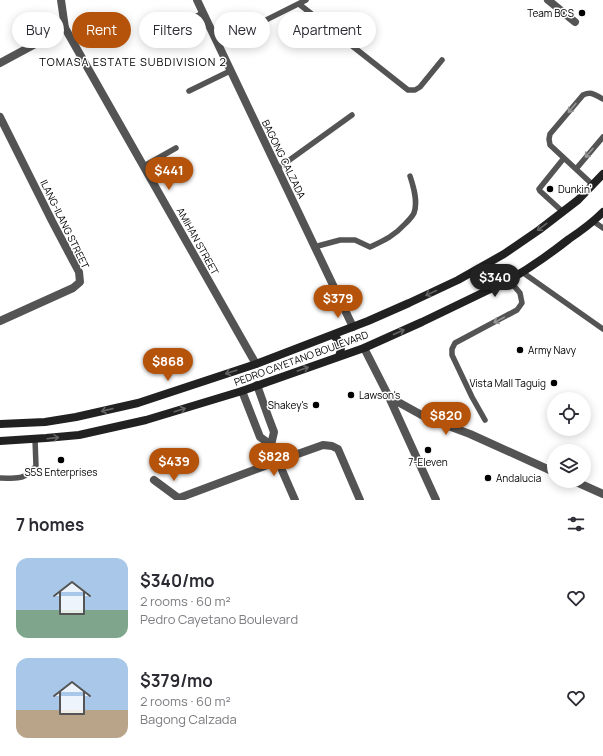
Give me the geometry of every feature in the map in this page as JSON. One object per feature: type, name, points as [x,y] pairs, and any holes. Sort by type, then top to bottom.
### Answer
[{"type":"main road","name":"PEDRO CAYETANO BOULEVARD","points":[[0,424],[45,422],[76,417],[138,403],[256,364],[409,304],[465,276],[504,254],[539,230],[578,200],[603,174]]},
{"type":"main road","name":"PEDRO CAYETANO BOULEVARD","points":[[0,441],[79,435],[146,420],[242,391],[364,348],[509,280],[557,249],[603,212]]},
{"type":"main road","points":[[333,335],[339,340],[341,346],[339,356]]},
{"type":"street","name":"AMIHAN STREET","points":[[61,0],[65,28],[256,364]]},
{"type":"street","name":"BAGONG CALZADA","points":[[197,0],[203,12]]},
{"type":"street","points":[[548,0],[575,22]]},
{"type":"street","name":"BAGONG CALZADA","points":[[206,19],[214,36]]},
{"type":"street","points":[[0,63],[65,28]]},
{"type":"street","name":"BAGONG CALZADA","points":[[220,48],[353,327]]},
{"type":"street","name":"ILANG-ILANG STREET","points":[[0,117],[79,272],[80,282],[73,288],[0,321]]},
{"type":"street","points":[[364,348],[389,397],[436,500]]},
{"type":"street","points":[[257,385],[274,432],[271,445]]},
{"type":"street","points":[[242,391],[260,437],[271,445],[295,500]]},
{"type":"street","points":[[389,397],[427,418],[470,434],[547,469]]},
{"type":"street","points":[[154,480],[180,499],[323,445],[332,446],[338,449],[360,500]]},
{"type":"street","points":[[590,488],[603,494]]},
{"type":"lane","points":[[270,18],[306,0]]},
{"type":"lane","points":[[299,4],[408,90],[415,90],[420,87],[442,60]]},
{"type":"lane","points":[[189,91],[230,71]]},
{"type":"lane","points":[[593,185],[550,145],[549,139],[550,134],[583,95],[593,93],[603,99]]},
{"type":"lane","points":[[277,169],[352,115]]},
{"type":"lane","points":[[576,169],[603,137]]},
{"type":"lane","points":[[144,166],[176,148]]},
{"type":"lane","points":[[563,212],[539,189],[564,158]]},
{"type":"lane","points":[[314,247],[340,240],[355,240],[370,247],[399,232],[413,216],[414,191],[410,176]]},
{"type":"lane","points":[[593,221],[603,228]]},
{"type":"lane","points":[[522,272],[603,329]]},
{"type":"lane","points":[[485,420],[452,355],[452,349],[455,343],[517,310],[522,304],[520,293],[509,280]]},
{"type":"lane","points":[[0,478],[19,478],[28,475],[36,466],[35,439]]},
{"type":"place","name":"Team BCS","points":[[582,13]]},
{"type":"place","name":"Dunkin'","points":[[550,189]]},
{"type":"place","name":"Army Navy","points":[[520,350]]},
{"type":"place","name":"Vista Mall Taguig","points":[[554,383]]},
{"type":"place","name":"Lawson's","points":[[351,395]]},
{"type":"place","name":"Shakey's","points":[[316,405]]},
{"type":"place","name":"7-Eleven","points":[[428,450]]},
{"type":"place","name":"S5S Enterprises","points":[[61,460]]},
{"type":"place","name":"Andalucia","points":[[488,478]]},
{"type":"district","name":"TOMASA ESTATE SUBDIVISION 2","points":[[133,61]]}]
